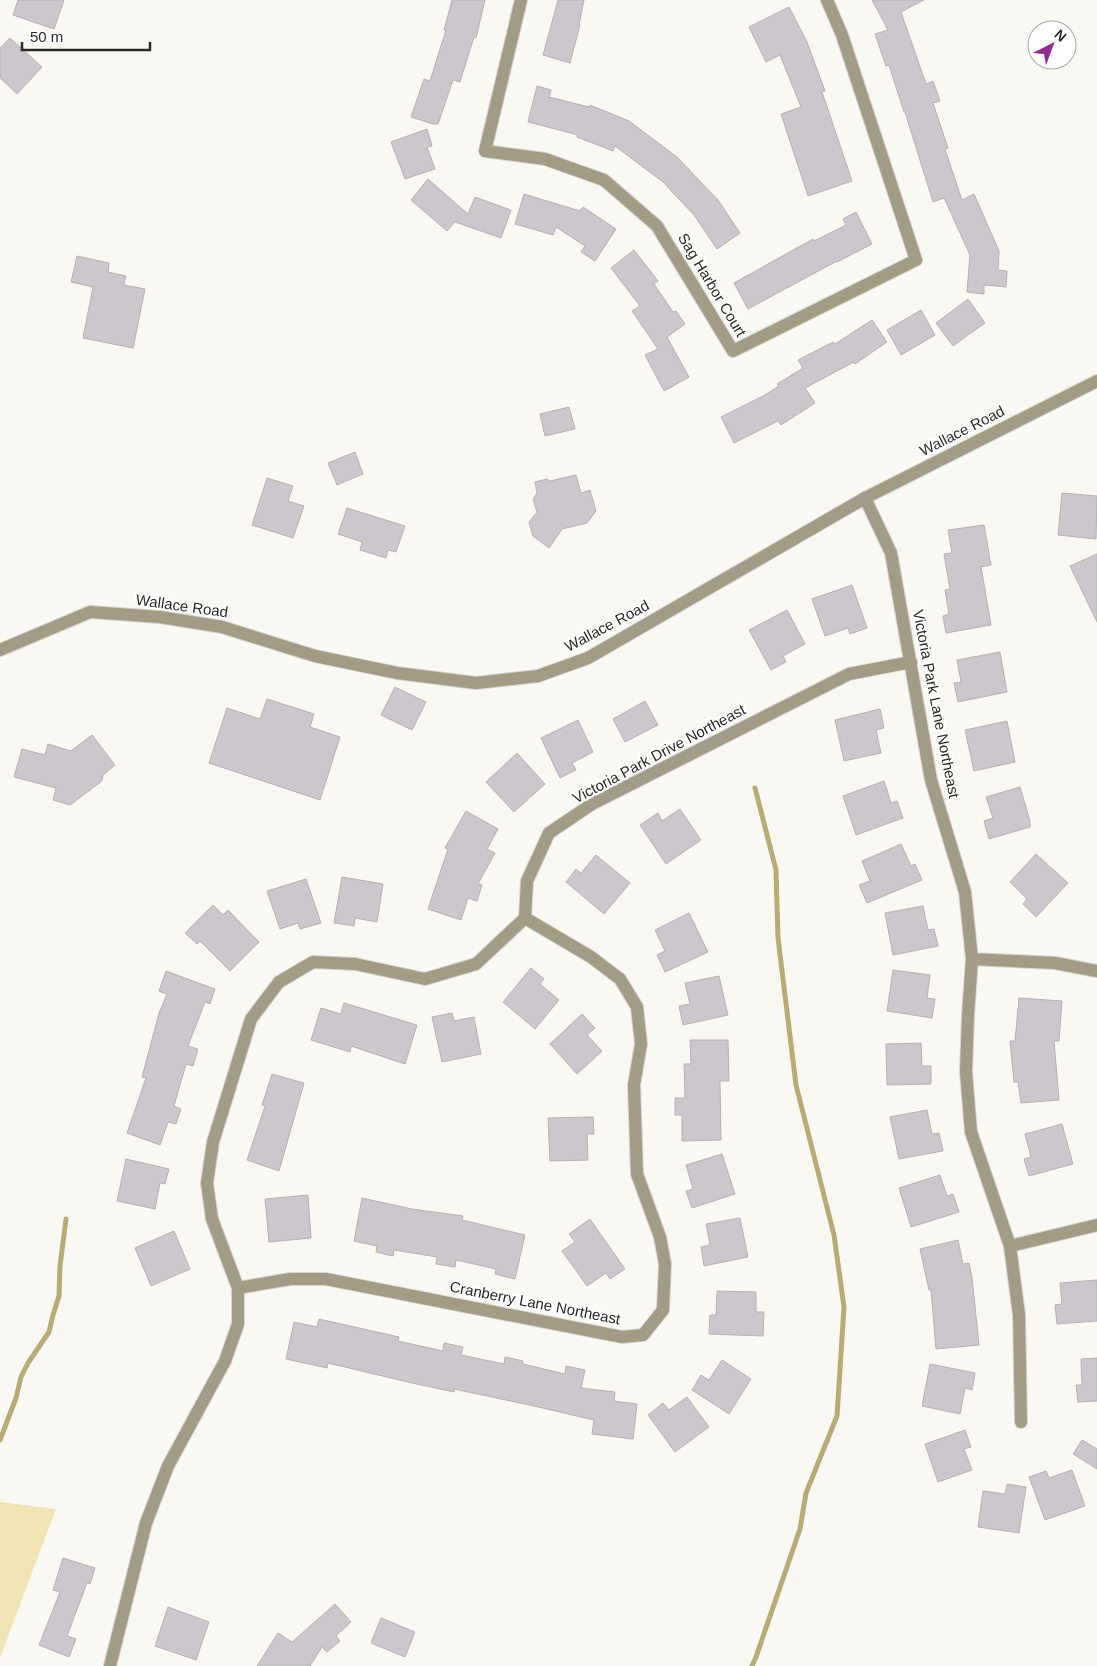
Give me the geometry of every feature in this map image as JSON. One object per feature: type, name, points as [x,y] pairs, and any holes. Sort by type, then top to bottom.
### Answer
[{"type":"street","name":"Sag Harbor Court","points":[[521,0],[485,152],[545,159],[604,180],[657,226],[733,351],[916,260],[842,35],[827,0]]},
{"type":"street","name":"Wallace Road","points":[[0,650],[90,612],[160,617],[222,627],[315,656],[397,674],[476,683],[538,676],[588,658],[865,498],[1097,381]]},
{"type":"street","name":"Victoria Park Lane Northeast","points":[[865,498],[891,553],[932,780],[965,892],[972,959],[966,1072],[971,1132],[1010,1246],[1019,1315],[1021,1422]]},
{"type":"street","name":"Victoria Park Drive Northeast","points":[[525,918],[527,881],[549,833],[592,804],[849,674],[911,662]]},
{"type":"street","name":"Cranberry Lane Northeast","points":[[238,1288],[290,1279],[326,1279],[622,1337],[643,1335],[663,1310],[666,1264],[660,1237],[637,1174],[634,1085],[641,1044],[637,1007],[620,979],[591,957],[525,918]]},
{"type":"street","points":[[110,1666],[146,1523],[168,1466],[225,1361],[238,1324],[238,1288],[212,1219],[207,1183],[213,1142],[251,1019],[279,982],[313,962],[355,964],[425,980],[476,964],[525,918]]},
{"type":"street","points":[[972,959],[1056,963],[1097,971]]},
{"type":"street","points":[[1010,1246],[1097,1225]]},
{"type":"shaded area","points":[[0,1502],[56,1509],[0,1658]]},
{"type":"building","points":[[18,0],[64,0],[54,29],[13,15]]},
{"type":"building","points":[[452,0],[485,0],[476,38],[474,37],[460,82],[453,80],[438,124],[433,124],[411,117],[424,79],[430,81],[446,30],[444,30]]},
{"type":"building","points":[[558,0],[584,0],[580,25],[570,63],[543,55]]},
{"type":"building","points":[[872,0],[924,0],[901,12],[926,84],[933,81],[940,101],[933,103],[948,148],[945,149],[962,200],[974,194],[999,251],[998,270],[1007,271],[1006,287],[984,285],[984,294],[967,292],[970,255],[944,198],[933,202],[889,65],[886,66],[875,34],[888,30]]},
{"type":"building","points":[[789,7],[807,42],[825,91],[822,92],[852,181],[808,196],[781,114],[801,107],[780,55],[766,62],[749,27]]},
{"type":"building","points":[[10,38],[42,67],[17,94],[0,78],[0,48]]},
{"type":"building","points":[[537,86],[551,90],[549,97],[589,107],[590,105],[629,121],[677,157],[718,200],[740,233],[717,249],[694,215],[663,182],[615,146],[613,151],[577,137],[578,135],[528,122]]},
{"type":"building","points":[[427,129],[432,146],[427,147],[435,169],[405,179],[391,142]]},
{"type":"building","points":[[428,179],[468,214],[475,197],[511,210],[501,238],[455,222],[447,231],[411,200]]},
{"type":"building","points":[[524,194],[580,211],[583,207],[616,229],[595,261],[581,252],[585,246],[556,227],[553,235],[515,224]]},
{"type":"building","points":[[856,212],[872,244],[748,309],[734,283],[813,239],[814,241],[846,225],[843,219]]},
{"type":"building","points":[[634,250],[658,281],[654,284],[673,312],[676,311],[685,324],[667,337],[689,377],[664,391],[645,355],[658,349],[632,311],[640,306],[611,268]]},
{"type":"building","points":[[77,256],[109,263],[108,272],[126,276],[124,285],[145,289],[133,348],[83,338],[93,287],[71,282]]},
{"type":"building","points":[[968,299],[985,323],[953,346],[936,323]]},
{"type":"building","points":[[921,310],[935,335],[901,355],[887,330]]},
{"type":"building","points":[[872,320],[887,342],[855,364],[854,362],[805,388],[815,403],[781,425],[778,421],[734,443],[721,417],[779,386],[777,384],[803,368],[798,360],[833,342],[835,344]]},
{"type":"building","points":[[569,407],[575,429],[545,436],[540,414]]},
{"type":"building","points":[[355,452],[363,474],[337,485],[328,463]]},
{"type":"building","points":[[576,475],[581,493],[590,490],[596,511],[587,523],[562,529],[549,548],[533,536],[529,522],[537,512],[533,499],[537,493],[535,482],[547,479],[550,481]]},
{"type":"building","points":[[267,478],[293,486],[288,501],[304,506],[293,538],[252,525]]},
{"type":"building","points":[[1062,493],[1097,496],[1096,539],[1058,535]]},
{"type":"building","points":[[347,508],[405,526],[396,552],[388,550],[386,558],[360,550],[362,542],[338,534]]},
{"type":"building","points":[[984,525],[991,565],[981,567],[991,625],[946,633],[943,616],[949,614],[945,590],[950,589],[944,554],[952,553],[948,530]]},
{"type":"building","points":[[1097,554],[1097,622],[1070,566]]},
{"type":"building","points":[[852,585],[867,628],[850,634],[848,628],[825,636],[812,599]]},
{"type":"building","points":[[787,610],[805,644],[783,656],[786,662],[771,670],[749,630]]},
{"type":"building","points":[[1000,652],[1007,692],[958,702],[954,683],[961,682],[957,660]]},
{"type":"building","points":[[395,687],[426,702],[412,730],[381,715]]},
{"type":"building","points":[[267,699],[314,714],[310,727],[340,737],[320,800],[209,763],[227,708],[260,719]]},
{"type":"building","points":[[645,701],[658,725],[625,742],[613,719]]},
{"type":"building","points":[[880,709],[884,728],[876,730],[881,753],[844,761],[835,720]]},
{"type":"building","points":[[578,720],[593,752],[572,763],[576,770],[560,778],[541,738]]},
{"type":"building","points":[[1007,721],[1015,762],[974,771],[965,730]]},
{"type":"building","points":[[92,735],[115,765],[103,775],[102,781],[70,805],[53,800],[56,788],[14,777],[22,749],[45,755],[48,744],[71,751]]},
{"type":"building","points":[[517,753],[545,784],[514,812],[486,782]]},
{"type":"building","points":[[884,781],[891,803],[897,801],[903,818],[856,835],[843,796]]},
{"type":"building","points":[[1020,787],[1030,827],[989,839],[984,821],[993,818],[986,797]]},
{"type":"building","points":[[680,809],[701,840],[666,864],[640,825],[658,813],[662,821]]},
{"type":"building","points":[[466,811],[498,829],[487,849],[495,853],[478,884],[482,885],[477,901],[468,898],[461,920],[428,909],[448,849],[445,848]]},
{"type":"building","points":[[901,844],[911,866],[915,864],[922,880],[867,903],[859,885],[870,881],[862,861]]},
{"type":"building","points":[[1036,854],[1068,883],[1036,917],[1023,904],[1027,899],[1010,882]]},
{"type":"building","points":[[596,855],[630,883],[604,914],[566,882],[576,869],[581,873]]},
{"type":"building","points":[[342,877],[383,884],[377,922],[355,918],[354,926],[334,923]]},
{"type":"building","points":[[306,879],[321,923],[300,929],[298,923],[280,929],[267,891]]},
{"type":"building","points":[[213,905],[223,915],[228,910],[259,942],[230,971],[200,941],[197,944],[185,933]]},
{"type":"building","points":[[923,906],[928,930],[934,929],[938,946],[893,955],[885,913]]},
{"type":"building","points":[[689,913],[708,952],[665,972],[657,955],[665,951],[655,930]]},
{"type":"building","points":[[531,968],[544,979],[540,984],[559,1000],[535,1029],[503,1002]]},
{"type":"building","points":[[893,970],[930,975],[927,998],[935,999],[932,1018],[887,1011]]},
{"type":"building","points":[[166,971],[215,989],[210,1004],[205,1002],[188,1046],[198,1049],[193,1066],[186,1064],[174,1106],[181,1109],[176,1124],[168,1122],[160,1145],[127,1133],[146,1078],[142,1077],[159,1013],[167,994],[159,991]]},
{"type":"building","points":[[719,976],[728,1015],[683,1025],[679,1006],[690,1004],[685,983]]},
{"type":"building","points":[[1019,998],[1062,1001],[1059,1041],[1054,1041],[1059,1100],[1021,1103],[1018,1082],[1014,1082],[1010,1041],[1015,1041]]},
{"type":"building","points":[[344,1003],[417,1025],[405,1064],[351,1046],[350,1052],[311,1040],[321,1008],[341,1014]]},
{"type":"building","points":[[452,1013],[454,1021],[474,1017],[481,1054],[442,1062],[432,1017]]},
{"type":"building","points":[[582,1014],[595,1028],[587,1035],[602,1051],[577,1074],[550,1044]]},
{"type":"building","points":[[690,1040],[728,1040],[729,1081],[720,1081],[721,1140],[682,1141],[682,1115],[675,1115],[675,1098],[685,1098],[684,1064],[691,1064]]},
{"type":"building","points":[[921,1043],[922,1066],[931,1066],[931,1084],[887,1085],[886,1044]]},
{"type":"building","points":[[272,1074],[304,1083],[279,1171],[247,1160],[265,1106],[262,1105]]},
{"type":"building","points":[[927,1110],[932,1134],[939,1133],[943,1151],[899,1159],[890,1117]]},
{"type":"building","points":[[593,1117],[594,1134],[587,1134],[588,1160],[550,1161],[548,1118]]},
{"type":"building","points":[[1062,1124],[1073,1164],[1029,1176],[1024,1159],[1031,1157],[1025,1134]]},
{"type":"building","points":[[722,1154],[735,1194],[692,1208],[686,1191],[693,1189],[686,1165]]},
{"type":"building","points":[[126,1159],[169,1169],[165,1184],[160,1183],[155,1209],[117,1201]]},
{"type":"building","points":[[940,1175],[947,1196],[953,1194],[959,1212],[911,1227],[899,1188]]},
{"type":"building","points":[[308,1195],[311,1238],[269,1242],[265,1199]]},
{"type":"building","points":[[362,1198],[412,1209],[463,1216],[462,1220],[525,1235],[515,1279],[495,1274],[496,1269],[456,1260],[455,1267],[436,1264],[437,1257],[394,1250],[393,1256],[376,1252],[377,1246],[354,1241]]},
{"type":"building","points":[[740,1218],[748,1257],[704,1266],[701,1247],[710,1245],[706,1224]]},
{"type":"building","points":[[590,1219],[625,1269],[610,1279],[606,1273],[587,1286],[562,1251],[575,1242],[569,1234]]},
{"type":"building","points":[[174,1231],[190,1269],[151,1286],[135,1248]]},
{"type":"building","points":[[958,1240],[963,1264],[969,1263],[972,1277],[979,1345],[936,1349],[931,1290],[929,1290],[920,1249]]},
{"type":"building","points":[[1097,1280],[1097,1321],[1057,1324],[1055,1305],[1062,1304],[1060,1283]]},
{"type":"building","points":[[717,1291],[756,1292],[756,1312],[764,1312],[763,1336],[709,1334],[710,1315],[716,1315]]},
{"type":"building","points":[[319,1319],[399,1337],[398,1341],[443,1351],[444,1343],[463,1347],[461,1355],[504,1364],[505,1357],[523,1361],[523,1364],[565,1374],[566,1366],[585,1370],[581,1388],[615,1392],[614,1401],[637,1404],[633,1439],[592,1434],[594,1420],[534,1406],[454,1389],[454,1392],[328,1363],[327,1368],[286,1359],[294,1322],[317,1327]]},
{"type":"building","points":[[1097,1358],[1097,1401],[1078,1402],[1076,1385],[1082,1385],[1081,1359]]},
{"type":"building","points":[[722,1360],[751,1379],[729,1414],[692,1390],[701,1375],[709,1380]]},
{"type":"building","points":[[930,1364],[975,1373],[972,1390],[965,1388],[960,1414],[922,1406]]},
{"type":"building","points":[[687,1397],[709,1427],[675,1452],[648,1415],[663,1403],[669,1410]]},
{"type":"building","points":[[965,1430],[971,1447],[964,1449],[972,1470],[938,1482],[925,1444]]},
{"type":"building","points":[[1082,1440],[1097,1449],[1097,1469],[1073,1454]]},
{"type":"building","points":[[1072,1470],[1085,1506],[1045,1520],[1029,1477],[1046,1471],[1049,1478]]},
{"type":"building","points":[[1007,1484],[1026,1487],[1019,1533],[978,1527],[983,1491],[1005,1494]]},
{"type":"building","points":[[63,1558],[95,1568],[90,1584],[87,1583],[67,1636],[76,1639],[69,1657],[39,1645],[60,1592],[53,1590]]},
{"type":"building","points":[[335,1604],[351,1622],[336,1636],[340,1641],[327,1652],[322,1647],[310,1666],[257,1666],[278,1633],[292,1642]]},
{"type":"building","points":[[168,1607],[209,1622],[196,1660],[155,1646]]},
{"type":"building","points":[[381,1618],[415,1632],[405,1657],[371,1643]]},
{"type":"waterway","points":[[752,1666],[800,1529],[806,1493],[837,1416],[844,1307],[834,1235],[796,1085],[778,938],[776,870],[755,788]]},
{"type":"waterway","points":[[0,1440],[16,1398],[21,1377],[49,1332],[59,1296],[60,1266],[66,1219]]}]
